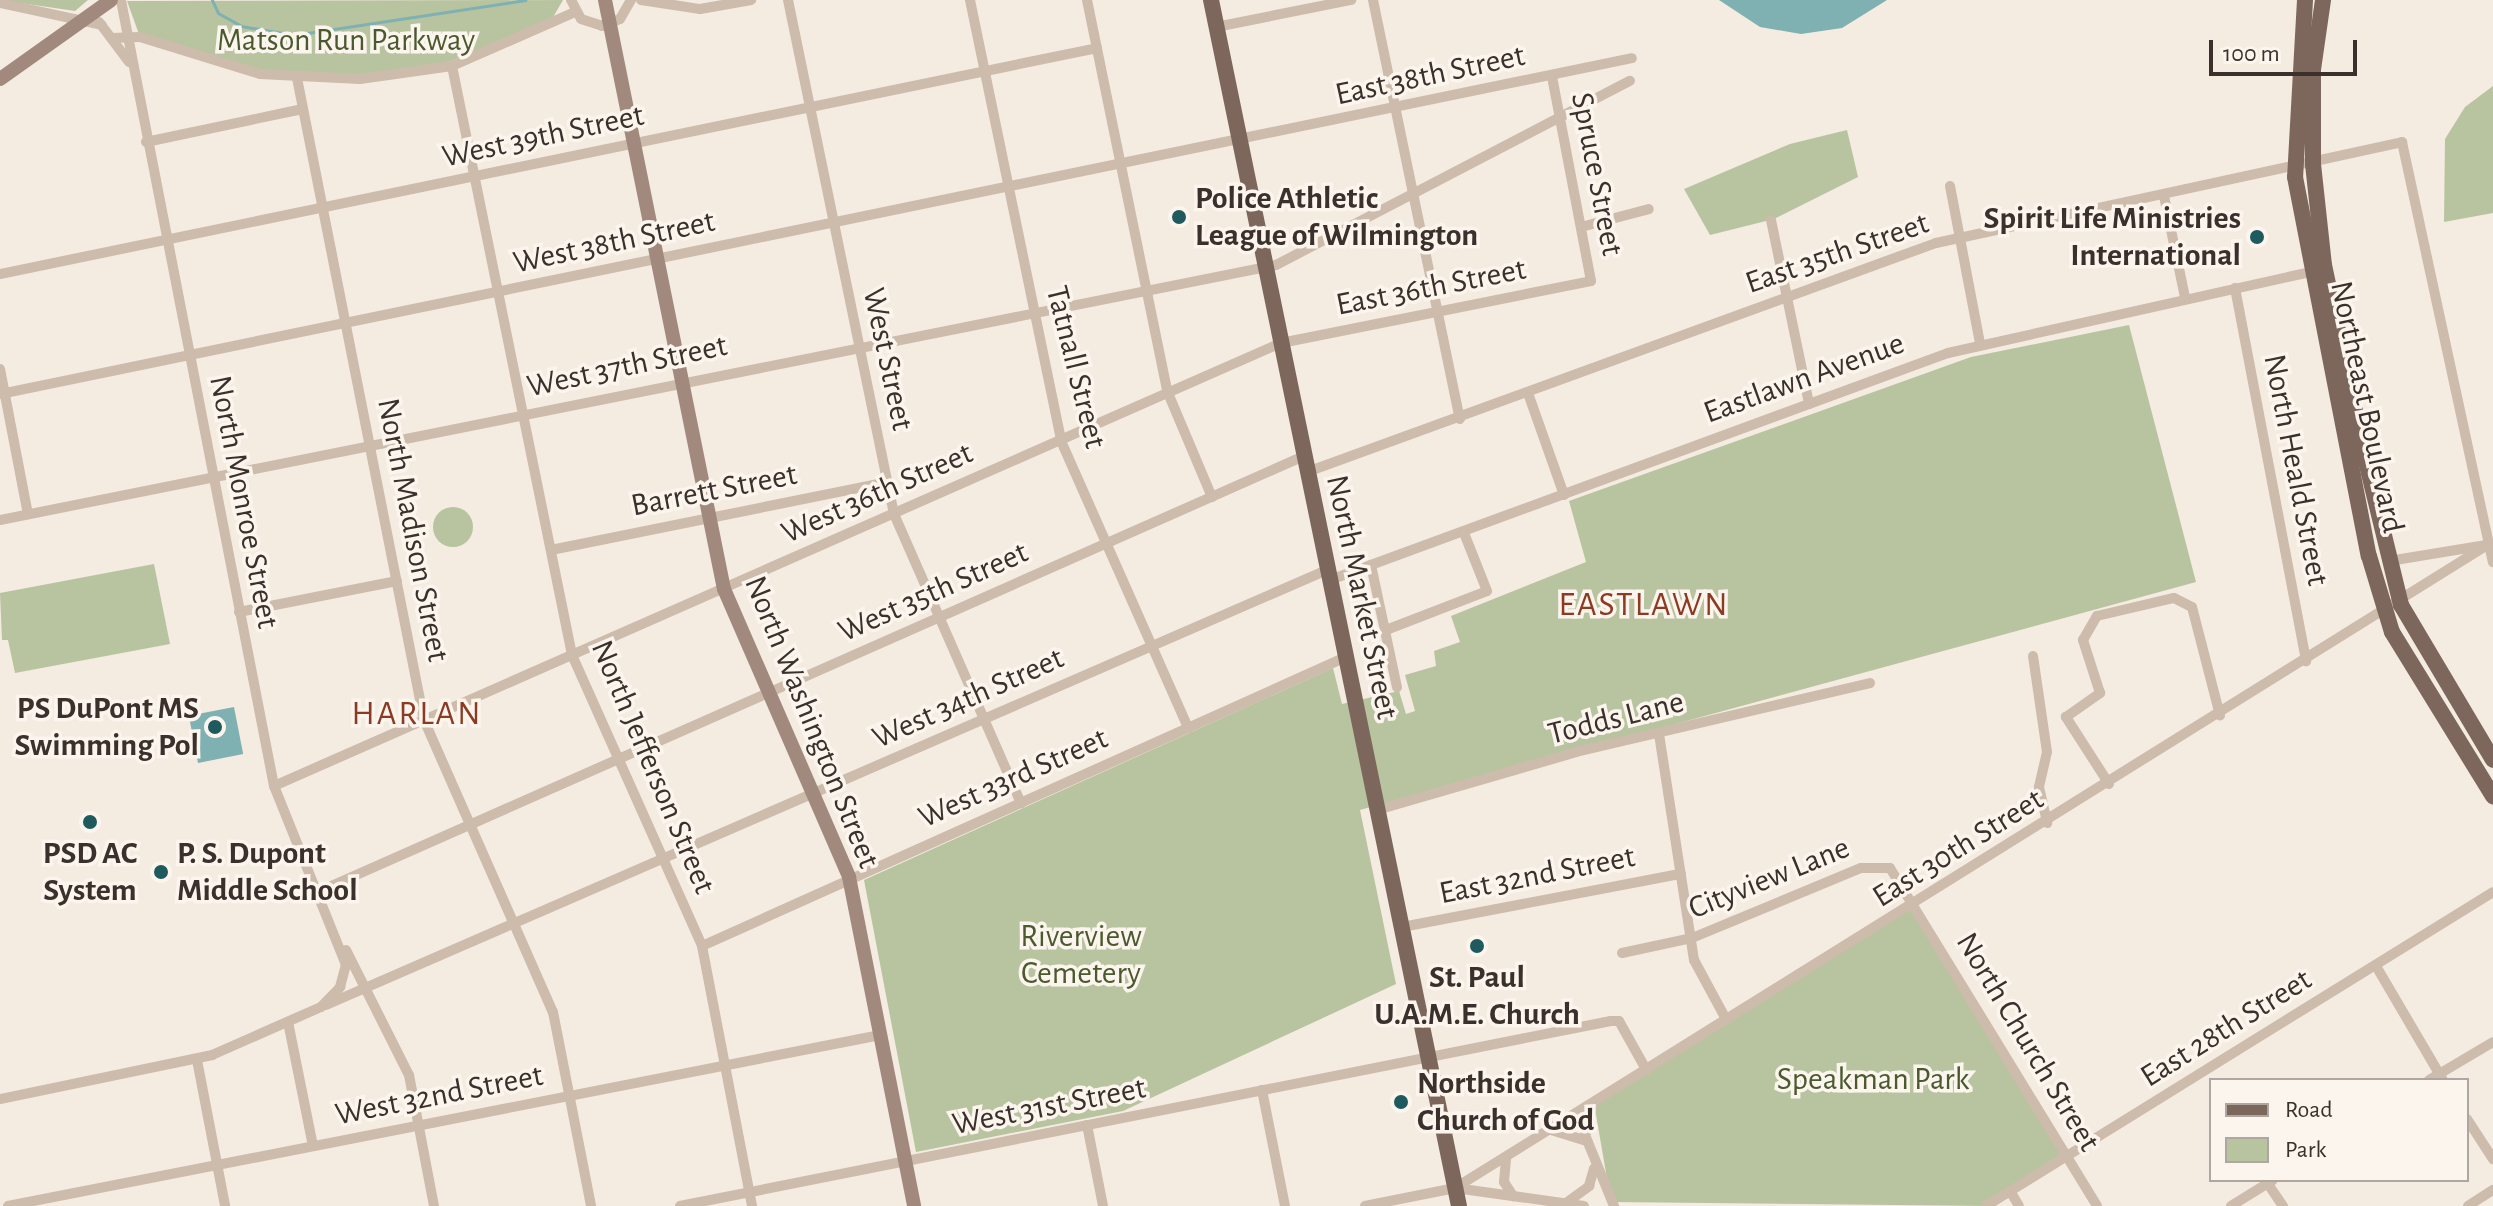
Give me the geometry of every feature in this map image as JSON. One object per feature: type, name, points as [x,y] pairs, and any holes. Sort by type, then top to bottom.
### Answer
[{"type":"main road","points":[[0,79],[92,20],[111,0]]},
{"type":"main road","name":"North Washington Street","points":[[598,0],[607,25],[659,259],[724,589],[849,877],[914,1206]]},
{"type":"main road","name":"North Washington Street","points":[[605,0],[607,25]]},
{"type":"main road","name":"North Market Street","points":[[1211,0],[1459,1206]]},
{"type":"main road","points":[[2305,0],[2295,167],[2305,181],[2318,269],[2389,561],[2401,605],[2492,755]]},
{"type":"main road","points":[[2318,269],[2313,69],[2323,0]]},
{"type":"main road","name":"Northeast Boulevard","points":[[2318,269],[2383,614],[2493,796]]},
{"type":"street","points":[[121,0],[129,39],[129,62]]},
{"type":"street","points":[[571,0],[575,12]]},
{"type":"street","points":[[112,38],[129,39],[297,78],[360,79],[452,66],[575,12],[607,25],[631,0]]},
{"type":"street","points":[[641,0],[700,9],[751,0]]},
{"type":"street","name":"West Street","points":[[788,0],[894,514],[1021,803]]},
{"type":"street","name":"Tatnall Street","points":[[970,0],[1061,441],[1188,728]]},
{"type":"street","points":[[1087,0],[1168,393],[1212,497]]},
{"type":"street","points":[[1216,27],[1351,0]]},
{"type":"street","points":[[1373,0],[1460,419]]},
{"type":"street","points":[[0,3],[92,20],[112,38],[129,62]]},
{"type":"street","name":"West 39th Street","points":[[0,274],[1097,48]]},
{"type":"street","name":"East 38th Street","points":[[1239,140],[1632,58]]},
{"type":"street","name":"North Monroe Street","points":[[129,62],[274,786],[341,942],[371,991],[409,1075],[434,1206]]},
{"type":"street","name":"North Jefferson Street","points":[[452,66],[572,655],[702,946],[752,1206]]},
{"type":"street","name":"Spruce Street","points":[[1552,76],[1591,281]]},
{"type":"street","name":"North Madison Street","points":[[297,78],[424,720],[553,1012],[591,1206]]},
{"type":"street","name":"West 37th Street","points":[[0,520],[1146,286],[1264,263],[1276,265],[1414,197],[1630,81]]},
{"type":"street","points":[[146,142],[303,109]]},
{"type":"street","name":"West 38th Street","points":[[2,394],[1239,140]]},
{"type":"street","name":"East 35th Street","points":[[1306,464],[1529,396],[1787,297],[1960,238],[2313,164],[2402,142],[2489,546]]},
{"type":"street","points":[[1950,186],[1980,344]]},
{"type":"street","points":[[2164,196],[2185,297]]},
{"type":"street","points":[[1581,227],[1649,209]]},
{"type":"street","points":[[1771,220],[1809,404]]},
{"type":"street","name":"Eastlawn Avenue","points":[[1328,575],[1371,565],[1464,533],[1809,404],[1980,344],[2318,269]]},
{"type":"street","name":"East 36th Street","points":[[1281,343],[1591,281]]},
{"type":"street","name":"North Heald Street","points":[[2235,288],[2306,661]]},
{"type":"street","name":"West 36th Street","points":[[274,786],[1281,343]]},
{"type":"street","points":[[0,369],[2,394],[28,514]]},
{"type":"street","points":[[1529,396],[1564,495]]},
{"type":"street","name":"West 35th Street","points":[[320,891],[1212,497],[1306,464]]},
{"type":"street","name":"Barrett Street","points":[[551,550],[887,482]]},
{"type":"street","points":[[1386,630],[1487,591],[1464,533]]},
{"type":"street","points":[[2389,561],[2489,546],[2493,562]]},
{"type":"street","name":"East 30th Street","points":[[1455,1188],[2401,605],[2489,546]]},
{"type":"street","points":[[1371,565],[1397,687]]},
{"type":"street","name":"West 34th Street","points":[[0,1099],[197,1060],[321,1007],[371,991],[1152,645],[1328,575]]},
{"type":"street","points":[[239,612],[397,581]]},
{"type":"street","points":[[2109,784],[2066,717],[2100,693],[2083,640],[2097,616],[2174,598],[2192,607],[2220,715]]},
{"type":"street","points":[[2033,656],[2047,823]]},
{"type":"street","name":"West 33rd Street","points":[[702,946],[849,877],[1346,657]]},
{"type":"street","name":"Todds Lane","points":[[1377,810],[1659,734],[1870,683]]},
{"type":"street","points":[[1659,734],[1702,982],[1727,1021]]},
{"type":"street","name":"Cityview Lane","points":[[1622,953],[1692,938],[1878,863],[1916,904]]},
{"type":"street","name":"East 32nd Street","points":[[1402,927],[1681,874]]},
{"type":"street","name":"East 28th Street","points":[[1986,1206],[2493,892]]},
{"type":"street","name":"North Church Street","points":[[1916,904],[2097,1206]]},
{"type":"street","name":"North Monroe Street","points":[[340,987],[341,942]]},
{"type":"street","points":[[2376,966],[2441,1077],[2493,1042]]},
{"type":"street","name":"West 34th Street","points":[[321,1007],[340,987]]},
{"type":"street","name":"West 31st Street","points":[[680,1206],[1262,1090],[1429,1060],[1611,1021],[1619,1021],[1647,1071]]},
{"type":"street","points":[[288,1022],[313,1146]]},
{"type":"street","name":"West 32nd Street","points":[[8,1206],[59,1201],[217,1165],[880,1035]]},
{"type":"street","points":[[197,1060],[225,1206]]},
{"type":"street","points":[[1262,1090],[1285,1206]]},
{"type":"street","points":[[1594,1103],[1587,1141],[1594,1167],[1614,1206]]},
{"type":"street","points":[[2469,1122],[2493,1159]]},
{"type":"street","points":[[1087,1125],[1103,1206]]},
{"type":"street","points":[[1550,1131],[1587,1141]]},
{"type":"street","points":[[1506,1159],[1504,1182],[1513,1196]]},
{"type":"street","points":[[1559,1204],[1589,1186],[1594,1167]]},
{"type":"street","points":[[2231,1206],[2270,1182],[2283,1206]]},
{"type":"street","points":[[1365,1206],[1455,1188],[1584,1206]]},
{"type":"street","points":[[2468,1206],[2493,1190]]},
{"type":"street","points":[[2010,1191],[2019,1206]]},
{"type":"green space","points":[[0,0],[88,0],[75,11]]},
{"type":"green space","name":"Matson Run Parkway","points":[[563,0],[552,19],[451,61],[383,76],[269,75],[140,37],[127,1]]},
{"type":"green space","points":[[2493,86],[2493,213],[2444,222],[2445,139],[2465,107]]},
{"type":"green space","points":[[1847,130],[1858,177],[1774,219],[1710,235],[1684,189],[1790,144]]},
{"type":"green space","name":"Riverview Cemetery","points":[[2129,325],[2196,582],[1360,810],[1396,984],[1123,1111],[916,1152],[864,880],[1333,668],[1342,704],[1399,691],[1406,714],[1415,711],[1405,675],[1436,666],[1434,651],[1460,642],[1451,616],[1586,562],[1569,501],[1971,357]]},
{"type":"green space","points":[[453,507],[467,513],[473,527],[467,541],[453,547],[439,541],[433,527],[439,513]]},
{"type":"green space","points":[[154,564],[170,644],[15,673],[8,640],[2,640],[0,593]]},
{"type":"green space","name":"Speakman Park","points":[[1916,904],[2067,1158],[1988,1206],[1611,1202],[1594,1103]]},
{"type":"water","points":[[1719,0],[1887,0],[1842,28],[1801,34],[1760,27]]},
{"type":"water","name":"PS DuPont MS Swimming Pol","points":[[234,707],[243,754],[198,763],[189,716]]},
{"type":"waterway","points":[[212,0],[218,13],[241,26],[294,35],[525,0]]},
{"type":"place","name":"Police Athletic League of Wilmington","points":[[1179,217]]},
{"type":"place","name":"Spirit Life Ministries International","points":[[2257,237]]},
{"type":"place","name":"PS DuPont MS Swimming Pol","points":[[215,727]]},
{"type":"place","name":"PSD AC System","points":[[90,822]]},
{"type":"place","name":"P. S. Dupont Middle School","points":[[161,872]]},
{"type":"place","name":"St. Paul U.A.M.E. Church","points":[[1477,946]]},
{"type":"place","name":"Northside Church of God","points":[[1401,1102]]},
{"type":"district","name":"EASTLAWN","points":[[1644,606]]},
{"type":"district","name":"HARLAN","points":[[417,715]]}]
